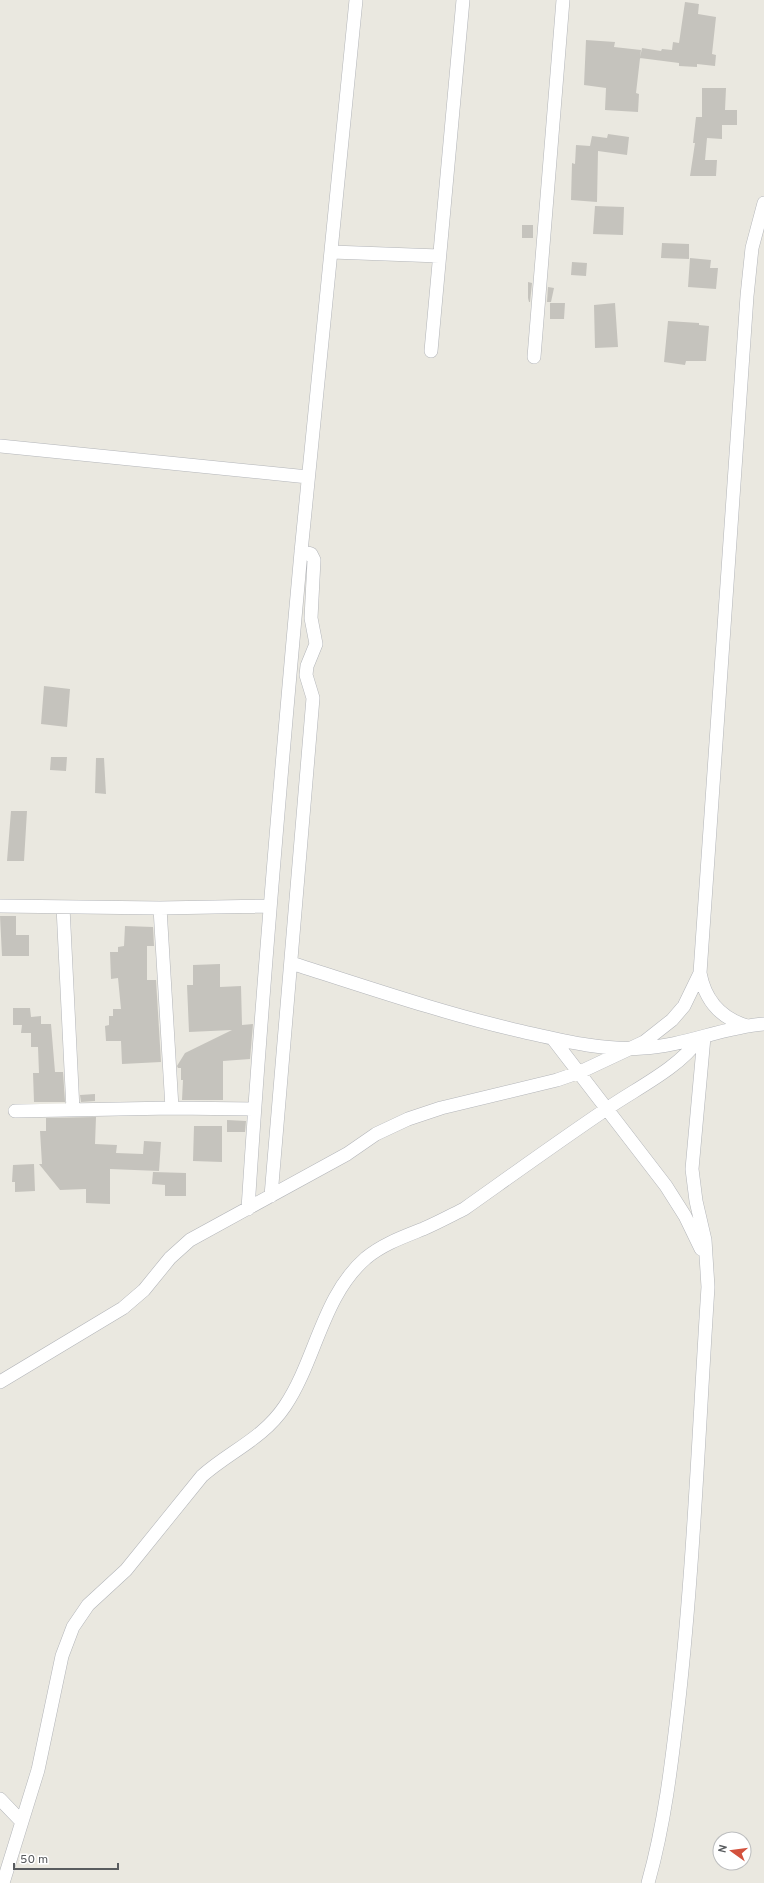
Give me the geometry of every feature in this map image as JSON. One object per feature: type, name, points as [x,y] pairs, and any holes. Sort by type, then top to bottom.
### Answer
[{"type":"street","points":[[248,1209],[269,906],[308,477],[332,252],[356,0]]},
{"type":"street","points":[[431,351],[463,0]]},
{"type":"street","points":[[534,357],[563,0]]},
{"type":"street","points":[[747,1026],[729,1019],[715,1007],[705,991],[700,973],[747,296],[752,248],[764,203]]},
{"type":"street","points":[[332,252],[439,256]]},
{"type":"street","points":[[0,446],[308,477]]},
{"type":"street","points":[[271,1196],[313,698],[307,680],[306,670],[316,644],[311,618],[314,560],[311,554],[301,551]]},
{"type":"street","points":[[0,906],[160,908],[269,906]]},
{"type":"street","points":[[62,907],[73,1110]]},
{"type":"street","points":[[160,908],[172,1108]]},
{"type":"street","points":[[291,963],[461,1016],[553,1039],[605,1047],[630,1049],[662,1046],[702,1038],[747,1026],[764,1024]]},
{"type":"street","points":[[0,1382],[123,1308],[144,1290],[170,1258],[190,1240],[348,1154],[376,1134],[408,1119],[430,1111],[557,1080],[580,1072],[644,1042],[672,1020],[687,1000],[700,973]]},
{"type":"street","points":[[3,1883],[38,1770],[62,1656],[73,1627],[88,1605],[126,1570],[202,1476],[214,1465],[249,1443],[274,1420],[296,1385],[339,1292],[356,1268],[366,1258],[389,1243],[444,1220],[464,1209],[607,1108],[675,1063],[692,1049],[702,1038]]},
{"type":"street","points":[[648,1883],[661,1832],[682,1667],[708,1287],[705,1240],[694,1191],[692,1169],[702,1038]]},
{"type":"street","points":[[553,1039],[580,1072],[676,1201],[707,1263]]},
{"type":"street","points":[[15,1111],[172,1108],[254,1109]]},
{"type":"street","points":[[0,1799],[21,1821]]},
{"type":"building","points":[[685,2],[699,4],[698,14],[716,17],[712,54],[716,55],[715,66],[697,64],[697,67],[679,66],[679,63],[640,58],[642,48],[661,51],[662,49],[672,50],[673,42],[679,43]]},
{"type":"building","points":[[586,40],[615,42],[614,47],[641,50],[636,93],[639,94],[638,112],[605,110],[606,88],[584,85]]},
{"type":"building","points":[[702,88],[726,88],[725,110],[737,110],[737,125],[722,125],[722,139],[707,138],[705,160],[717,160],[716,176],[690,176],[695,143],[693,143],[696,117],[702,117]]},
{"type":"building","points":[[608,134],[629,137],[627,155],[598,151],[597,202],[571,200],[572,163],[575,164],[576,145],[590,146],[592,136],[607,138]]},
{"type":"building","points":[[595,206],[624,207],[623,235],[593,234]]},
{"type":"building","points":[[522,225],[533,225],[533,238],[522,238]]},
{"type":"building","points":[[662,243],[689,244],[689,259],[661,258]]},
{"type":"building","points":[[690,258],[711,260],[710,268],[718,268],[716,289],[688,287]]},
{"type":"building","points":[[572,262],[587,263],[586,276],[571,275]]},
{"type":"building","points":[[528,282],[532,283],[530,302],[528,298]]},
{"type":"building","points":[[548,287],[554,288],[551,302],[547,302]]},
{"type":"building","points":[[550,303],[565,303],[564,319],[550,319]]},
{"type":"building","points":[[615,303],[618,347],[595,348],[594,305]]},
{"type":"building","points":[[668,321],[699,323],[699,325],[709,326],[706,361],[686,361],[685,365],[664,362]]},
{"type":"building","points":[[44,686],[70,689],[67,727],[41,724]]},
{"type":"building","points":[[51,757],[67,757],[66,771],[50,770]]},
{"type":"building","points":[[96,758],[104,758],[106,794],[95,793]]},
{"type":"building","points":[[11,811],[27,811],[24,861],[7,861]]},
{"type":"building","points":[[0,916],[16,916],[16,935],[29,935],[29,956],[2,956]]},
{"type":"building","points":[[125,926],[153,927],[154,946],[147,946],[147,980],[156,980],[161,1062],[122,1064],[121,1041],[106,1041],[105,1026],[109,1025],[109,1016],[113,1016],[113,1009],[121,1009],[118,978],[111,979],[110,952],[118,952],[118,947],[124,946]]},
{"type":"building","points":[[220,964],[220,987],[241,986],[242,1025],[253,1024],[250,1059],[223,1061],[223,1100],[182,1100],[183,1080],[181,1080],[181,1068],[178,1068],[177,1066],[185,1053],[232,1030],[189,1032],[187,985],[193,985],[193,965]]},
{"type":"building","points":[[13,1008],[30,1008],[31,1017],[41,1016],[41,1024],[51,1024],[55,1072],[63,1072],[65,1102],[34,1102],[33,1073],[39,1073],[38,1047],[31,1047],[31,1033],[21,1033],[22,1025],[13,1025]]},
{"type":"building","points":[[95,1094],[95,1101],[81,1102],[80,1095]]},
{"type":"building","points":[[96,1117],[95,1144],[117,1145],[116,1153],[143,1154],[144,1141],[161,1142],[159,1171],[110,1169],[110,1204],[86,1203],[86,1189],[60,1190],[39,1164],[42,1164],[40,1131],[46,1131],[46,1118]]},
{"type":"building","points":[[227,1120],[246,1121],[245,1132],[227,1132]]},
{"type":"building","points":[[194,1126],[222,1126],[222,1162],[193,1161]]},
{"type":"building","points":[[34,1164],[35,1191],[15,1192],[15,1182],[12,1182],[13,1165]]},
{"type":"building","points":[[153,1172],[186,1173],[186,1196],[165,1196],[165,1185],[152,1184]]}]
